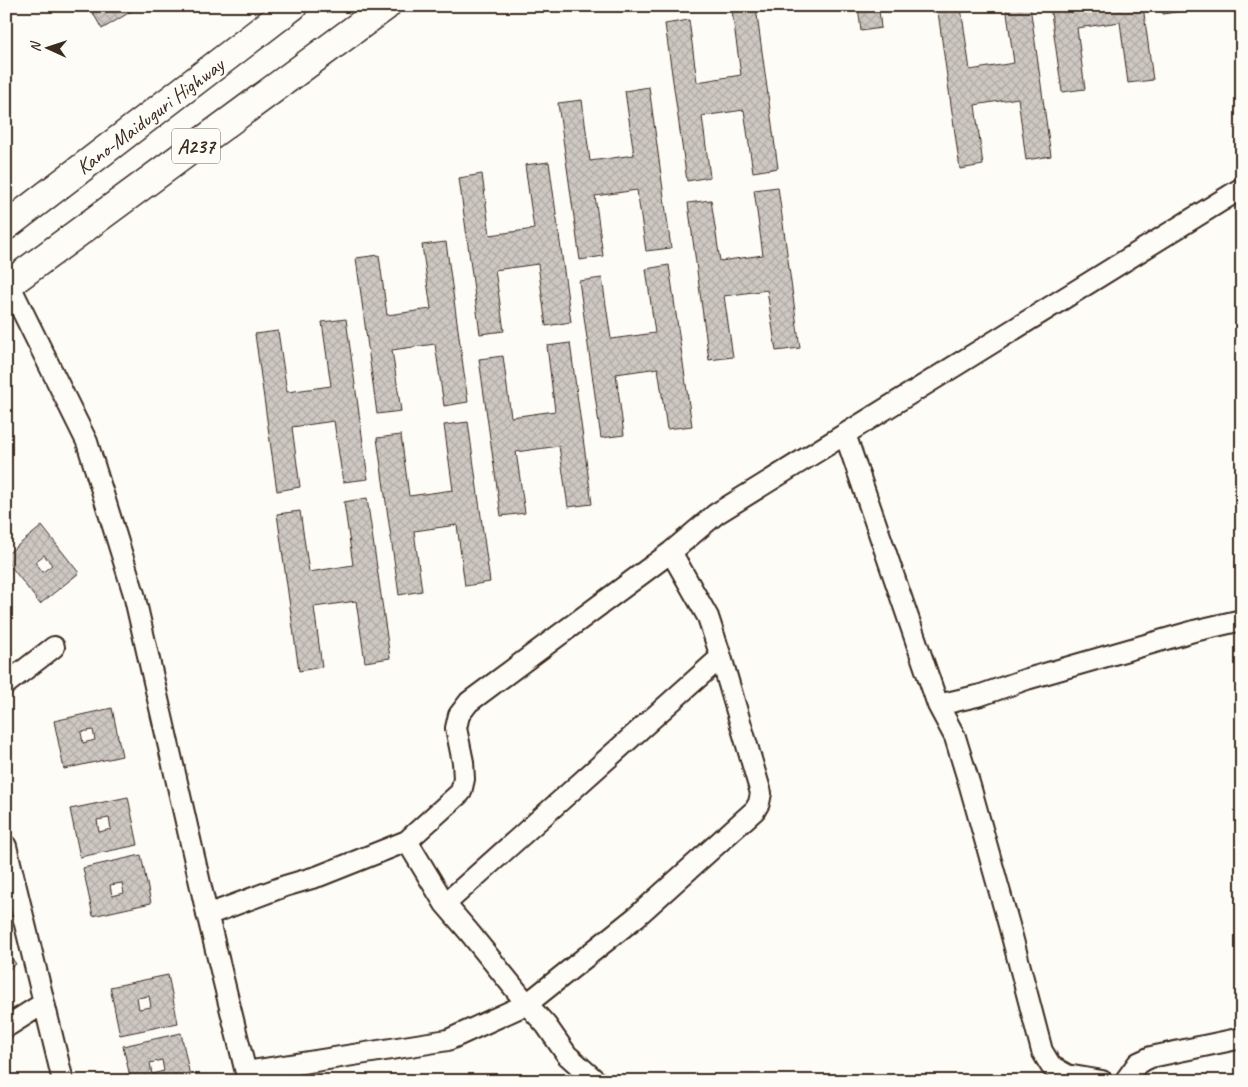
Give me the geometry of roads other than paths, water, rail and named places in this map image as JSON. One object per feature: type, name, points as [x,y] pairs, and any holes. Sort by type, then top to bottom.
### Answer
[{"type":"highway","name":"Kano-Maiduguri Highway","points":[[6,226],[293,6]]},
{"type":"highway","name":"A237","points":[[7,285],[386,6]]},
{"type":"street","points":[[207,915],[285,886],[318,876],[407,841],[461,792],[464,779],[463,762],[456,728],[459,715],[469,702],[671,552],[716,514],[1242,188]]},
{"type":"street","points":[[7,285],[87,442],[134,594],[207,915],[247,1076],[448,1040],[527,1004],[636,916],[755,810],[761,793],[708,617],[671,552]]},
{"type":"street","points":[[845,434],[938,706],[955,737],[1009,926],[1042,1051],[1051,1066],[1067,1075],[1102,1081]]},
{"type":"street","points":[[938,706],[981,695],[1027,679],[1185,633],[1242,620]]},
{"type":"street","points":[[6,684],[54,647]]},
{"type":"street","points":[[445,904],[721,657]]},
{"type":"street","points":[[407,841],[445,904],[546,1025],[567,1055],[596,1081]]},
{"type":"street","points":[[6,846],[64,1081]]},
{"type":"street","points":[[6,1027],[44,1003]]},
{"type":"street","points":[[1125,1081],[1138,1063],[1151,1057],[1242,1038]]}]
